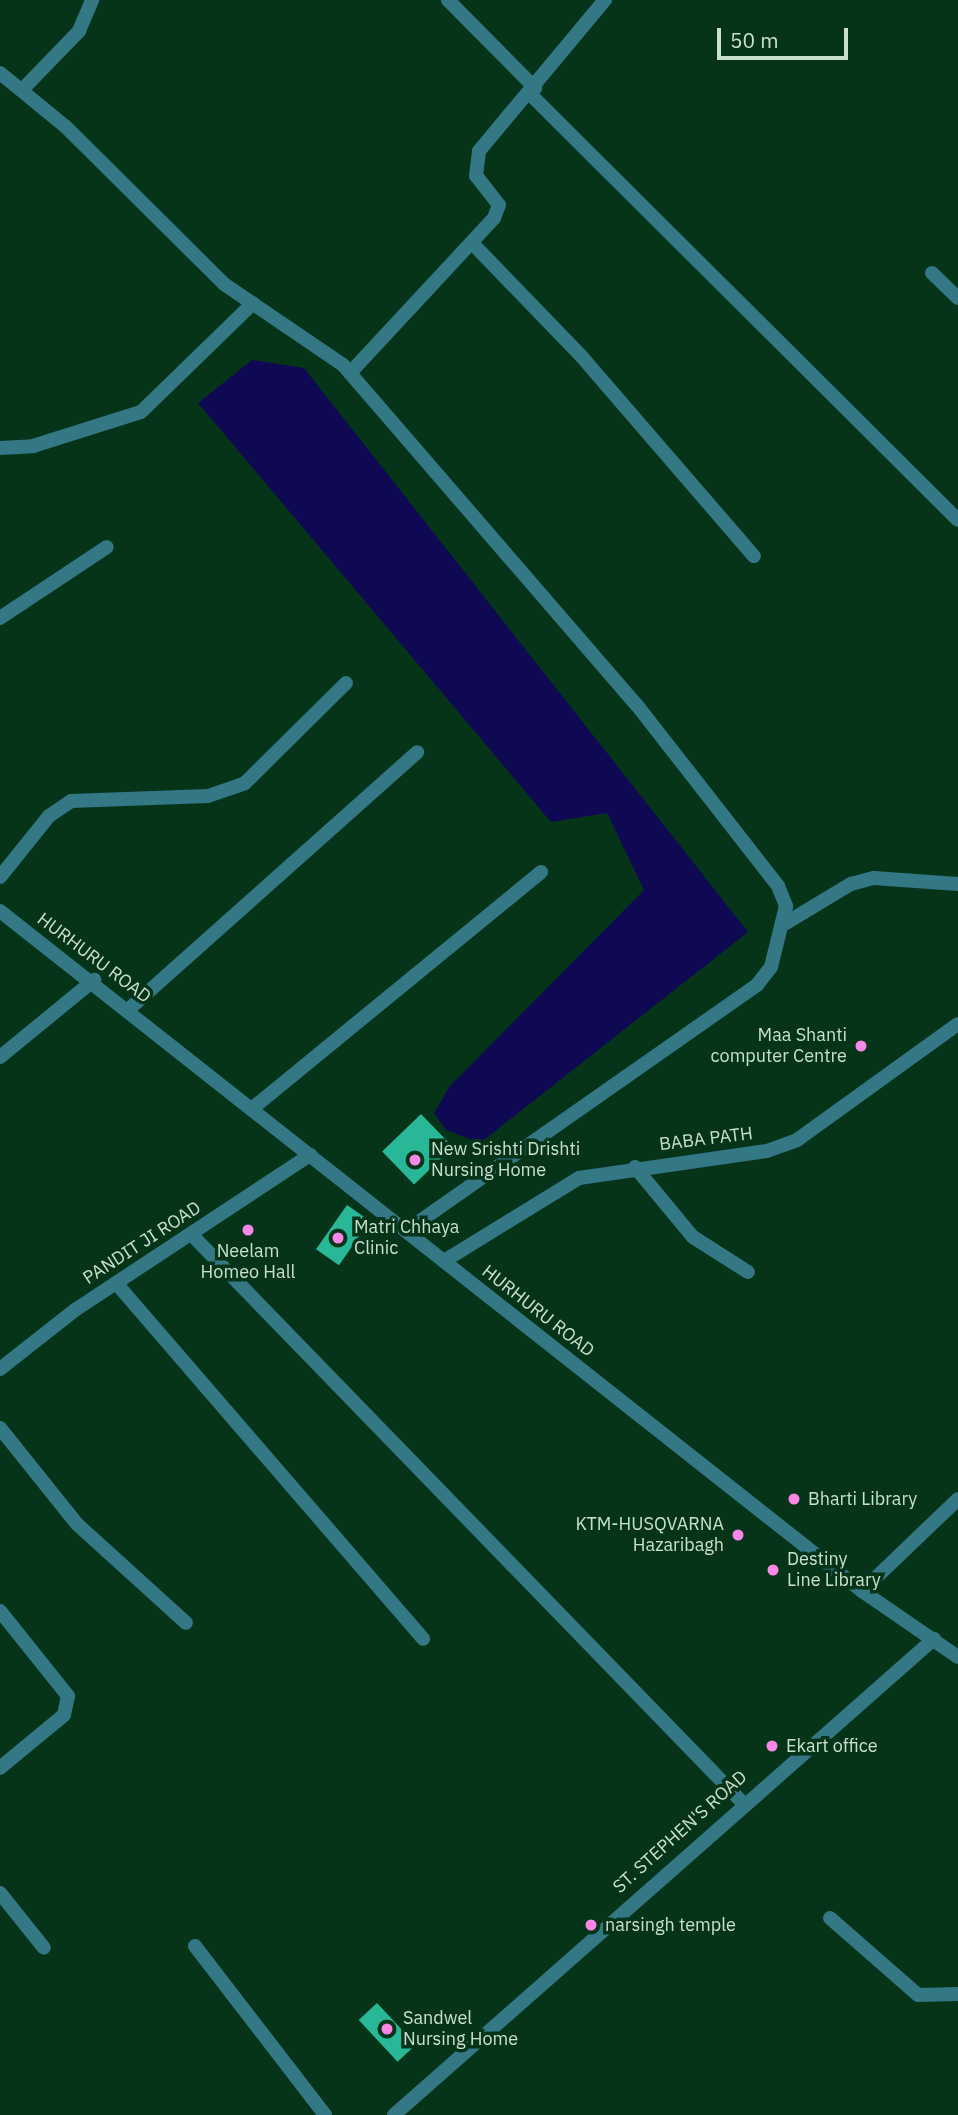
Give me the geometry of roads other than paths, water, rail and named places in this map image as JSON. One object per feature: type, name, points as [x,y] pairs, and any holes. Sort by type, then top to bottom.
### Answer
[{"type":"street","points":[[22,90],[79,31],[92,0]]},
{"type":"street","points":[[448,0],[533,91],[958,520]]},
{"type":"street","points":[[350,373],[473,244],[499,205],[476,176],[479,150],[533,91],[560,49],[605,0]]},
{"type":"street","points":[[1,76],[22,90],[224,284],[323,346],[350,373],[636,704],[778,886],[786,923],[771,967],[757,985],[407,1230]]},
{"type":"street","points":[[473,244],[582,357],[754,556]]},
{"type":"street","points":[[932,273],[958,298]]},
{"type":"street","points":[[0,449],[33,446],[141,412],[253,303]]},
{"type":"street","points":[[0,618],[107,547]]},
{"type":"street","points":[[0,877],[49,816],[71,801],[208,796],[245,783],[346,683]]},
{"type":"street","points":[[129,1009],[417,752]]},
{"type":"street","points":[[254,1107],[541,872]]},
{"type":"street","points":[[786,923],[851,884],[874,878],[958,884]]},
{"type":"street","name":"HURHURU ROAD","points":[[0,911],[94,980],[310,1155],[862,1591],[958,1657]]},
{"type":"street","points":[[0,1056],[94,980]]},
{"type":"street","name":"BABA PATH","points":[[444,1261],[546,1194],[579,1178],[635,1167],[767,1151],[797,1140],[958,1024]]},
{"type":"street","name":"PANDIT JI ROAD","points":[[0,1369],[116,1283],[310,1155]]},
{"type":"street","points":[[635,1167],[693,1237],[748,1272]]},
{"type":"street","points":[[191,1234],[742,1802]]},
{"type":"street","points":[[116,1283],[423,1639]]},
{"type":"street","points":[[0,1427],[77,1524],[186,1623]]},
{"type":"street","points":[[862,1591],[958,1499]]},
{"type":"street","points":[[0,1611],[68,1696],[64,1714],[0,1768]]},
{"type":"street","name":"ST. STEPHEN'S ROAD","points":[[394,2115],[742,1802],[934,1639]]},
{"type":"street","points":[[0,1893],[44,1948]]},
{"type":"street","points":[[830,1918],[918,1996],[958,1994]]},
{"type":"street","points":[[195,1946],[325,2115]]},
{"type":"place","name":"Maa Shanti computer Centre","points":[[861,1046]]},
{"type":"place","name":"New Srishti Drishti Nursing Home","points":[[415,1160]]},
{"type":"place","name":"Neelam Homeo Hall","points":[[248,1230]]},
{"type":"place","name":"Matri Chhaya Clinic","points":[[338,1238]]},
{"type":"place","name":"Bharti Library","points":[[794,1499]]},
{"type":"place","name":"KTM-HUSQVARNA Hazaribagh","points":[[738,1535]]},
{"type":"place","name":"Destiny Line Library","points":[[773,1570]]},
{"type":"place","name":"Ekart office","points":[[772,1746]]},
{"type":"place","name":"narsingh temple","points":[[591,1925]]},
{"type":"place","name":"Sandwel Nursing Home","points":[[387,2029]]}]
